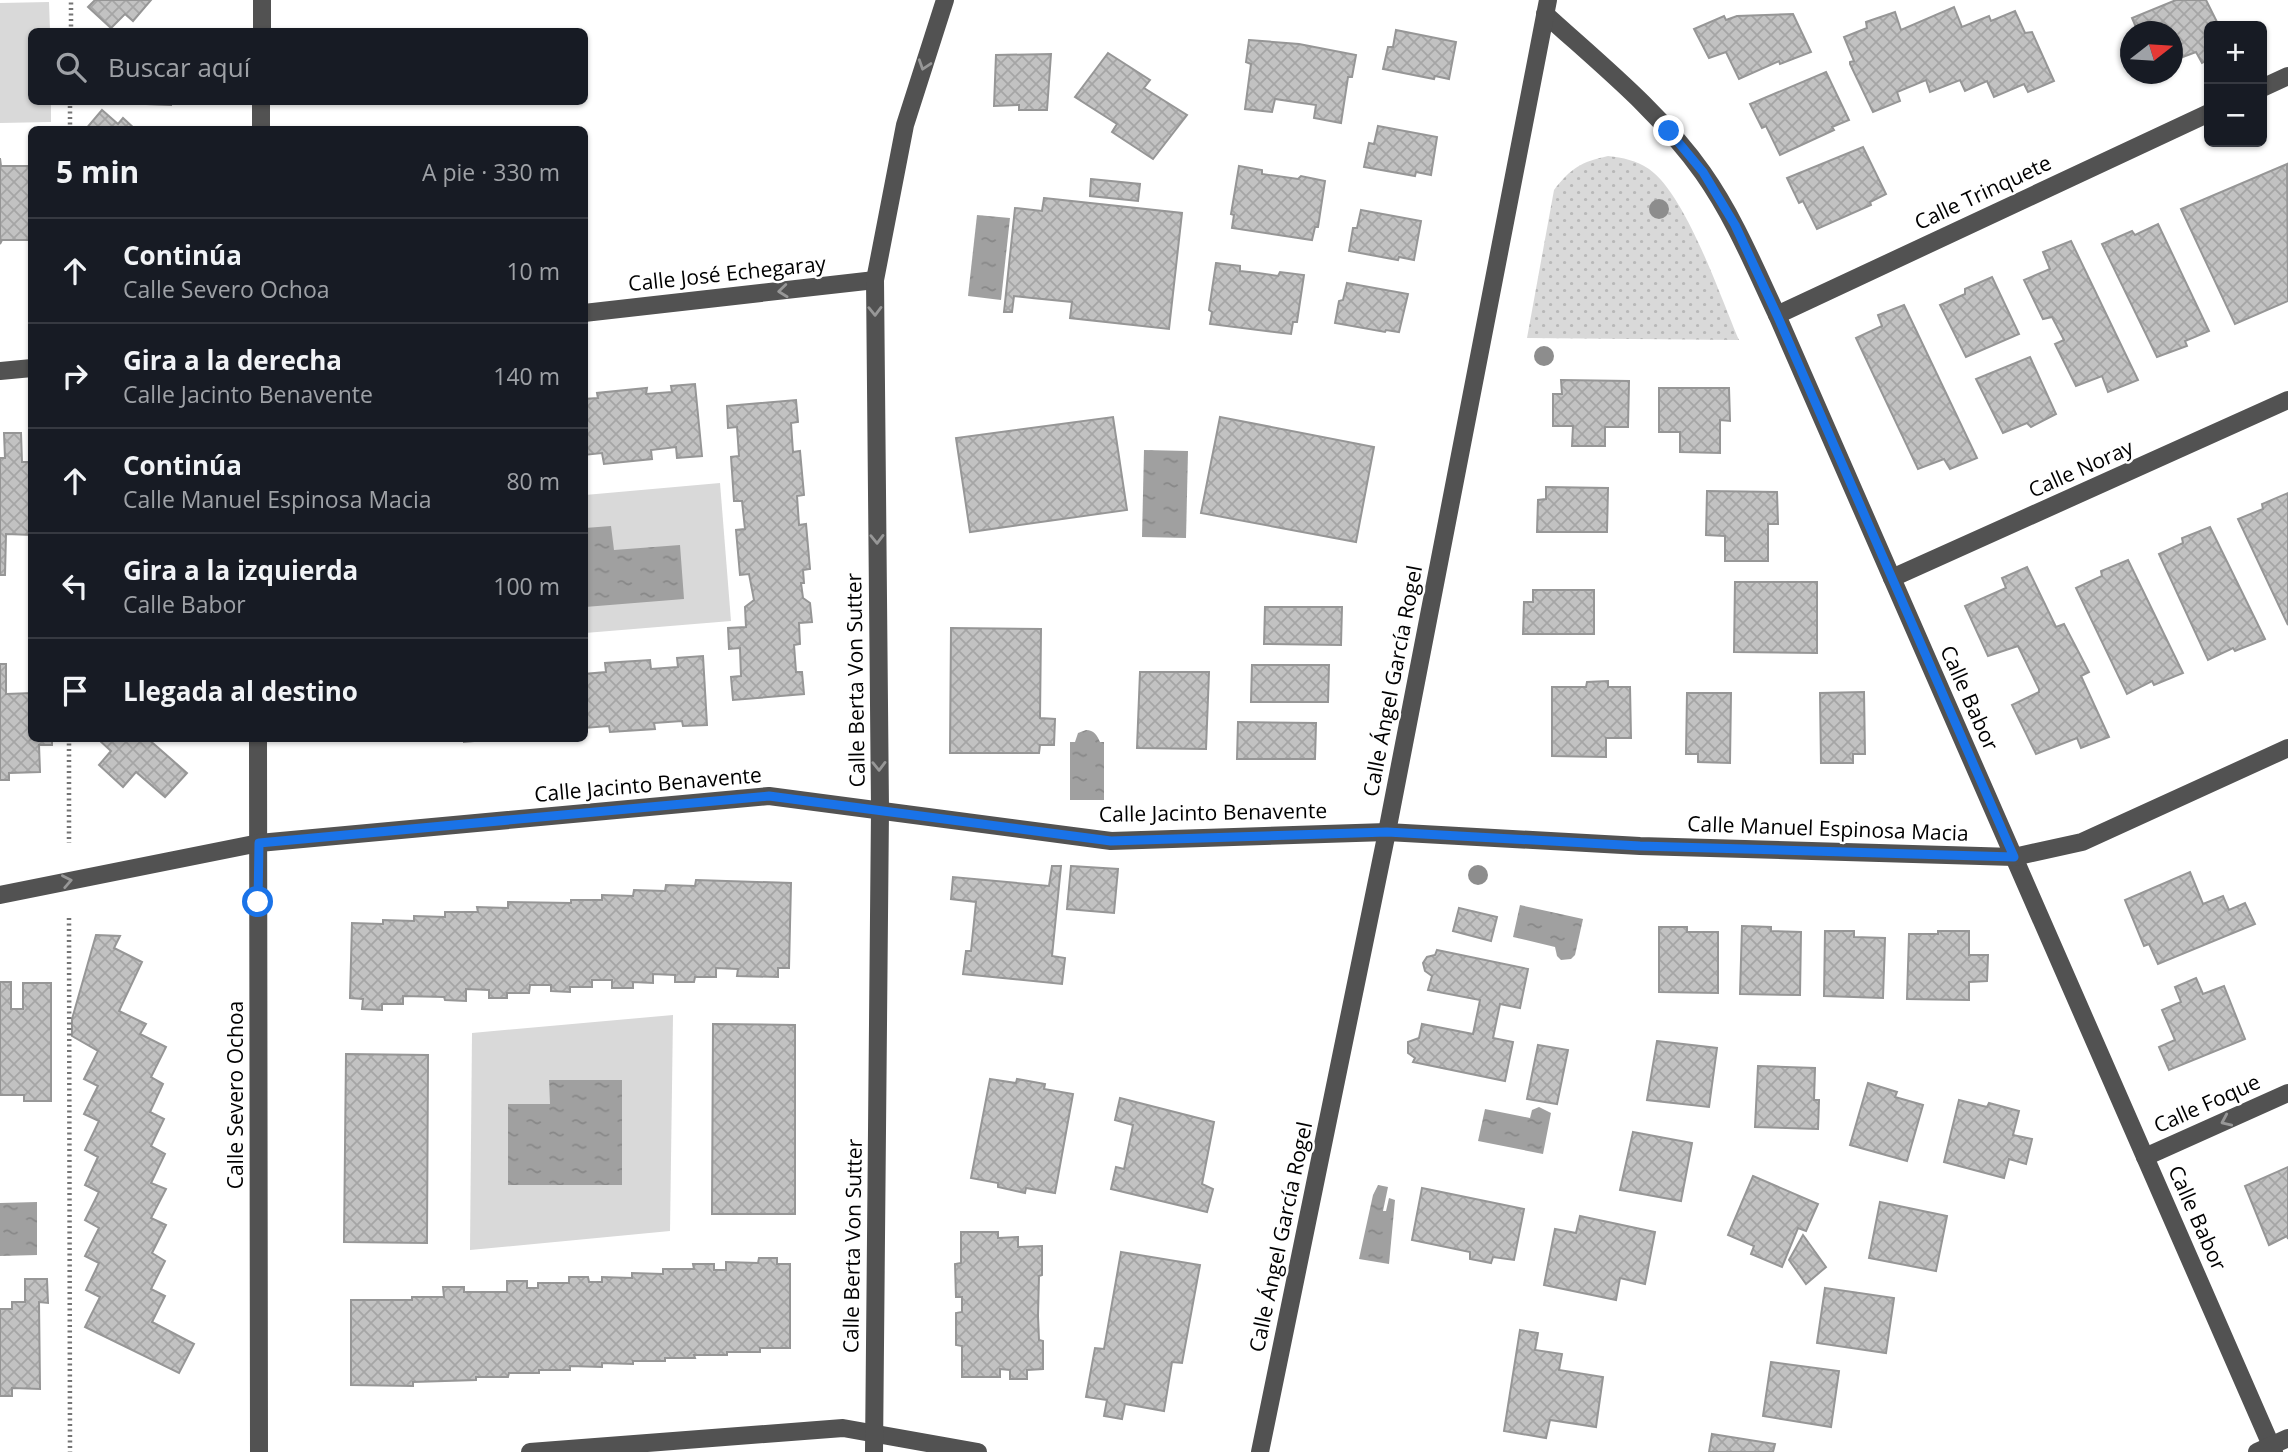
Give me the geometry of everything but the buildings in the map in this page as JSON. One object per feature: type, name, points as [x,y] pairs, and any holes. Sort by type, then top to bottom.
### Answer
[{"type":"street","points":[[261,28],[262,0]]},
{"type":"street","name":"Calle Berta Von Sutter","points":[[874,1452],[880,810],[875,280],[905,125],[945,0]]},
{"type":"street","name":"Calle Babor","points":[[1547,7],[1669,131],[1703,172],[1735,225],[1777,315],[2273,1447]]},
{"type":"street","name":"Calle Ángel García Rogel","points":[[1261,1452],[1387,832],[1547,7]]},
{"type":"street","points":[[2267,86],[2288,76]]},
{"type":"street","points":[[261,105],[261,126]]},
{"type":"street","name":"Calle Trinquete","points":[[1777,315],[2204,115]]},
{"type":"street","name":"Calle José Echegaray","points":[[588,313],[875,280]]},
{"type":"street","points":[[0,371],[28,368]]},
{"type":"street","name":"Calle Noray","points":[[1892,578],[2288,400]]},
{"type":"street","name":"Calle Severo Ochoa","points":[[258,742],[259,1452]]},
{"type":"street","name":"Calle Manuel Espinosa Macia","points":[[1387,832],[1640,846],[2014,857],[2082,842],[2288,748]]},
{"type":"street","name":"Calle Jacinto Benavente","points":[[0,895],[259,843],[769,796],[1111,841],[1387,832]]},
{"type":"street","name":"Calle Foque","points":[[2145,1157],[2288,1093]]},
{"type":"street","points":[[530,1452],[843,1428],[978,1452]]},
{"type":"path","points":[[71,0],[71,28]]},
{"type":"path","points":[[70,105],[70,126]]},
{"type":"path","points":[[69,742],[70,1452]]},
{"type":"shaded area","points":[[49,2],[50,28],[28,28],[28,105],[51,105],[51,122],[0,123],[0,3]]},
{"type":"shaded area","points":[[1608,156],[1634,161],[1649,169],[1676,200],[1701,248],[1739,340],[1527,338],[1554,190],[1577,167]]},
{"type":"shaded area","points":[[720,483],[731,621],[588,633],[588,495]]},
{"type":"shaded area","points":[[673,1015],[670,1231],[470,1250],[472,1033]]},
{"type":"water","points":[[977,215],[1010,218],[1001,300],[968,296]]},
{"type":"water","points":[[1144,450],[1188,451],[1186,538],[1142,537]]},
{"type":"water","points":[[611,526],[614,550],[680,545],[684,599],[588,607],[588,528]]},
{"type":"water","points":[[1086,730],[1093,732],[1100,742],[1104,742],[1104,800],[1070,800],[1070,742],[1075,742],[1078,733]]},
{"type":"water","points":[[1520,905],[1583,919],[1575,955],[1571,959],[1561,960],[1555,947],[1513,937]]},
{"type":"water","points":[[549,1080],[622,1080],[622,1185],[508,1185],[508,1104],[550,1104]]},
{"type":"water","points":[[1539,1107],[1551,1113],[1543,1154],[1478,1141],[1485,1109],[1530,1118],[1532,1110]]},
{"type":"water","points":[[1378,1185],[1388,1187],[1383,1211],[1386,1211],[1389,1198],[1395,1200],[1389,1264],[1359,1259],[1373,1195]]},
{"type":"water","points":[[37,1202],[37,1255],[0,1256],[0,1203]]},
{"type":"route","points":[[258,902],[259,843],[769,796],[1111,841],[1387,832],[1640,846],[2014,857],[1735,225],[1703,172],[1669,131]]}]
